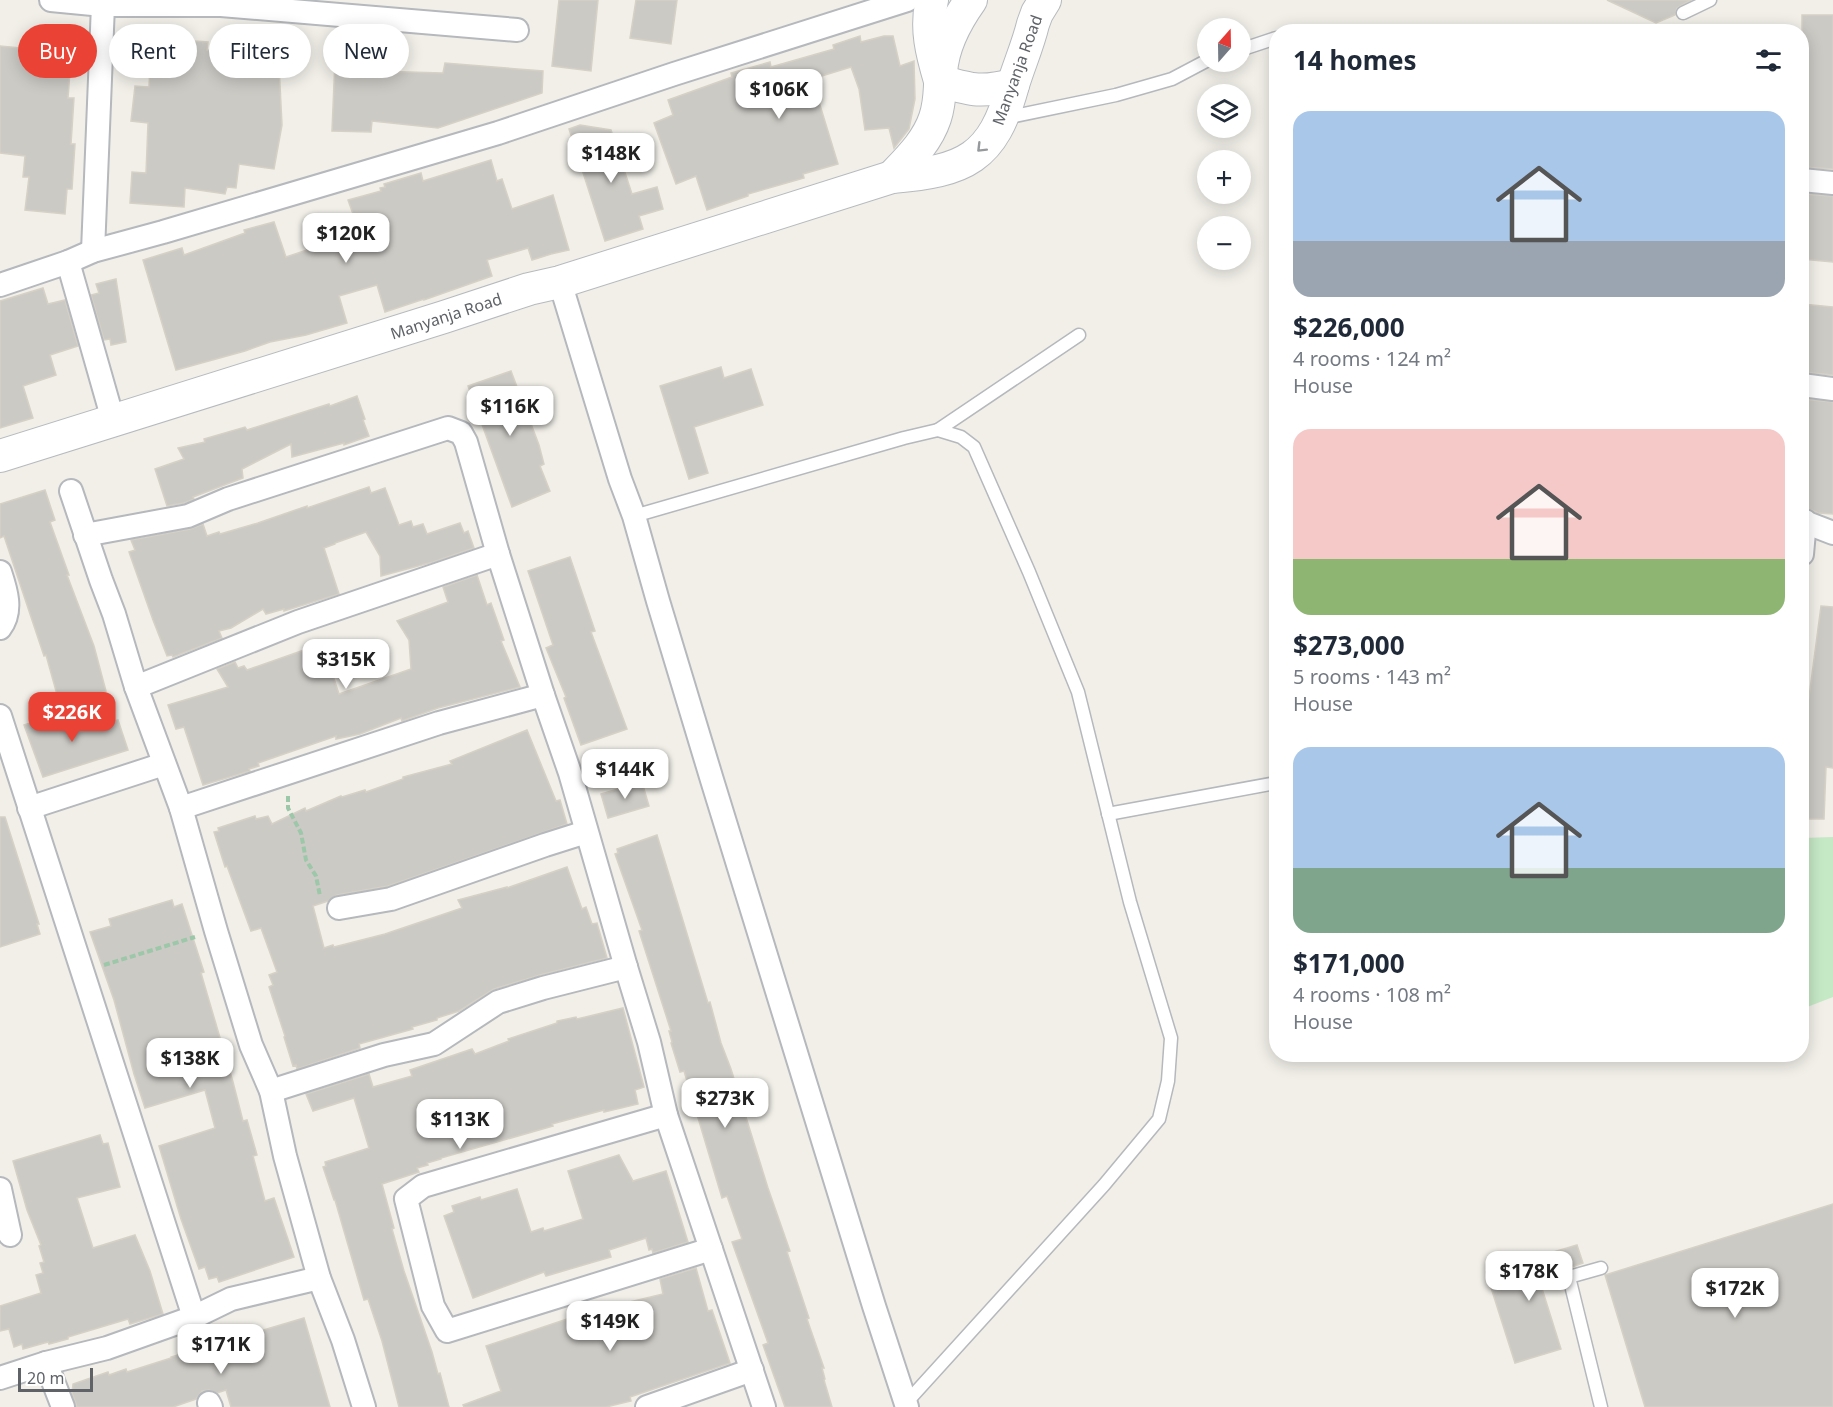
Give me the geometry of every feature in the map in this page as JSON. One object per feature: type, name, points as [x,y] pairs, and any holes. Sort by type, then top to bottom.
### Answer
[{"type":"main road","points":[[932,0],[929,10],[929,38],[940,81],[978,91],[1013,85]]},
{"type":"main road","name":"Manyanja Road","points":[[892,177],[914,153],[935,118],[940,97],[942,64],[951,34],[971,0]]},
{"type":"main road","name":"Manyanja Road","points":[[0,456],[892,177],[935,173],[964,163],[980,150],[1005,114],[1035,4]]},
{"type":"street","points":[[51,0],[102,5],[221,5],[517,30]]},
{"type":"street","points":[[0,285],[69,262],[93,251],[498,133],[907,0]]},
{"type":"street","points":[[93,251],[102,5]]},
{"type":"street","points":[[1809,181],[1833,183]]},
{"type":"street","points":[[69,262],[113,420]]},
{"type":"street","points":[[560,282],[620,479],[634,516],[753,913],[906,1405]]},
{"type":"street","points":[[1809,386],[1833,389]]},
{"type":"street","points":[[85,535],[188,516],[228,499],[448,428],[461,433],[466,442],[498,554],[570,773],[650,1042],[666,1116],[764,1407]]},
{"type":"street","points":[[71,490],[114,614],[136,687],[181,808],[251,1045],[271,1092],[285,1156],[319,1278],[343,1340],[364,1407]]},
{"type":"street","points":[[1809,523],[1833,533]]},
{"type":"street","points":[[136,687],[298,622],[498,554]]},
{"type":"street","points":[[0,572],[8,594],[7,612],[0,628]]},
{"type":"street","points":[[181,808],[439,723],[543,695]]},
{"type":"street","points":[[0,716],[194,1317]]},
{"type":"street","points":[[29,808],[164,764]]},
{"type":"street","points":[[339,908],[391,899],[586,832]]},
{"type":"street","points":[[271,1092],[384,1055],[434,1044],[498,1002],[626,967]]},
{"type":"street","points":[[666,1116],[423,1186],[406,1199],[433,1306],[447,1330],[711,1249]]},
{"type":"street","points":[[0,1189],[10,1235]]},
{"type":"street","points":[[0,1378],[46,1363],[107,1348],[194,1317],[231,1299],[319,1278]]},
{"type":"street","points":[[46,1363],[63,1407]]},
{"type":"street","points":[[647,1407],[752,1370]]},
{"type":"lane","points":[[1683,13],[1710,0]]},
{"type":"lane","points":[[1251,46],[1269,40]]},
{"type":"lane","points":[[1001,119],[1116,95],[1172,79],[1197,66]]},
{"type":"lane","points":[[634,516],[938,430],[1079,335]]},
{"type":"lane","points":[[906,1405],[1104,1185],[1159,1119],[1168,1081],[1171,1038],[1130,902],[1078,692],[974,447],[961,436],[938,430]]},
{"type":"lane","points":[[1108,814],[1269,784]]},
{"type":"lane","points":[[1601,1268],[1569,1278],[1601,1407]]},
{"type":"path","points":[[288,773],[288,808],[302,833],[306,860],[315,876],[321,902],[325,908],[339,908]]},
{"type":"path","points":[[81,972],[216,931]]},
{"type":"green space","points":[[1833,837],[1833,997],[1809,1006],[1809,838]]},
{"type":"building","points":[[559,0],[598,0],[591,71],[552,66]]},
{"type":"building","points":[[636,0],[677,0],[671,44],[630,38]]},
{"type":"building","points":[[1607,0],[1691,0],[1677,8],[1675,15],[1656,23]]},
{"type":"building","points":[[1802,15],[1833,15],[1833,169],[1809,167],[1809,24],[1802,24]]},
{"type":"building","points":[[860,36],[861,42],[893,36],[900,66],[914,61],[915,99],[909,129],[894,148],[889,128],[865,130],[859,89],[851,67],[812,79],[838,164],[803,174],[804,178],[748,194],[748,196],[707,210],[696,176],[676,184],[654,123],[673,115],[668,100],[732,77],[731,73],[770,62],[771,67],[834,49],[833,45]]},
{"type":"building","points":[[197,41],[208,42],[209,78],[280,78],[282,125],[274,169],[239,164],[236,188],[227,187],[225,194],[185,188],[184,207],[130,203],[132,172],[146,173],[148,123],[131,121],[135,86],[149,87],[149,78],[197,78]]},
{"type":"building","points":[[0,46],[18,48],[18,78],[70,78],[68,98],[74,98],[71,144],[75,144],[72,189],[67,189],[65,214],[25,210],[29,177],[23,177],[25,156],[0,153]]},
{"type":"building","points":[[445,63],[543,71],[542,93],[438,128],[372,121],[371,132],[332,131],[334,78],[409,78],[409,72],[443,73]]},
{"type":"building","points":[[580,125],[611,130],[632,194],[657,187],[663,209],[639,216],[643,229],[605,241],[569,129]]},
{"type":"building","points":[[491,160],[497,181],[502,179],[512,209],[553,195],[569,250],[532,260],[528,248],[487,260],[492,276],[385,312],[377,285],[339,296],[347,323],[306,335],[270,342],[176,370],[143,260],[182,248],[184,255],[245,233],[244,230],[274,222],[286,257],[328,243],[326,239],[358,228],[348,200],[381,191],[380,188],[385,187],[384,184],[421,173],[423,181]]},
{"type":"building","points":[[1809,194],[1833,196],[1833,262],[1809,260]]},
{"type":"building","points":[[116,279],[126,342],[111,345],[110,339],[104,340],[91,295],[99,293],[96,284]]},
{"type":"building","points":[[43,288],[48,304],[65,300],[78,346],[50,355],[56,375],[23,386],[33,418],[0,428],[0,301]]},
{"type":"building","points":[[1809,305],[1833,307],[1833,375],[1809,373]]},
{"type":"building","points":[[721,367],[724,378],[751,369],[763,405],[694,427],[708,473],[689,479],[660,386]]},
{"type":"building","points":[[511,371],[539,445],[544,464],[540,466],[550,491],[512,507],[468,386]]},
{"type":"building","points":[[357,396],[369,436],[344,445],[344,443],[292,457],[291,444],[242,469],[243,478],[193,497],[194,499],[184,503],[167,506],[155,469],[184,459],[178,448],[205,442],[204,439],[245,427],[247,430],[329,404],[330,406]]},
{"type":"building","points":[[1809,400],[1833,402],[1833,514],[1818,513],[1809,509]]},
{"type":"building","points":[[369,487],[371,493],[385,488],[399,525],[411,521],[413,527],[423,524],[427,534],[460,523],[464,533],[468,531],[474,548],[381,576],[380,556],[366,532],[324,548],[339,594],[284,611],[284,609],[266,614],[263,609],[231,628],[219,631],[222,638],[173,657],[172,655],[167,656],[129,552],[135,550],[131,540],[190,529],[203,524],[207,536],[219,532],[220,534]]},
{"type":"building","points":[[45,490],[55,520],[50,522],[94,646],[106,691],[61,709],[46,655],[44,656],[4,536],[0,538],[0,504]]},
{"type":"building","points":[[570,557],[595,631],[591,632],[627,729],[581,745],[564,698],[566,697],[546,648],[553,645],[528,571]]},
{"type":"building","points":[[477,575],[487,605],[491,603],[504,640],[501,641],[520,687],[438,708],[402,721],[401,718],[360,734],[336,739],[336,736],[258,763],[259,766],[249,769],[250,771],[203,785],[184,727],[176,729],[168,705],[228,687],[217,669],[235,662],[238,668],[244,666],[247,670],[310,648],[313,653],[324,648],[339,694],[411,669],[409,640],[397,621],[448,602],[443,587]]},
{"type":"building","points":[[1821,606],[1833,607],[1833,768],[1826,767],[1824,819],[1809,819],[1809,697]]},
{"type":"building","points":[[67,711],[75,733],[118,720],[128,750],[43,777],[24,725]]},
{"type":"building","points":[[527,730],[556,801],[560,800],[567,824],[388,886],[337,895],[313,906],[324,948],[385,934],[462,908],[458,900],[507,888],[567,867],[582,909],[586,907],[592,924],[597,923],[607,958],[494,989],[459,1011],[437,1018],[437,1020],[359,1044],[360,1048],[297,1069],[296,1065],[293,1066],[269,987],[273,985],[269,975],[277,972],[261,928],[251,931],[227,866],[225,867],[214,832],[219,831],[218,828],[255,816],[256,819],[268,816],[272,824],[305,808],[306,811],[341,796],[365,790],[366,792],[403,779],[403,777],[452,764],[450,761]]},
{"type":"building","points":[[642,782],[649,806],[608,818],[601,794]]},
{"type":"building","points":[[0,817],[5,817],[39,924],[37,924],[40,934],[0,947]]},
{"type":"building","points":[[657,835],[708,1003],[710,1002],[721,1043],[790,1251],[787,1252],[824,1368],[822,1368],[824,1380],[832,1407],[785,1407],[763,1345],[768,1343],[732,1242],[742,1239],[727,1196],[722,1198],[684,1071],[680,1072],[671,1043],[669,1031],[671,1031],[639,931],[642,930],[615,854],[618,853],[617,849]]},
{"type":"building","points":[[172,900],[174,907],[182,904],[204,972],[201,973],[243,1121],[247,1120],[257,1155],[253,1156],[265,1201],[274,1198],[294,1257],[219,1282],[217,1277],[209,1279],[205,1267],[199,1269],[159,1146],[215,1128],[205,1090],[145,1108],[114,1000],[90,932],[111,926],[109,919]]},
{"type":"building","points":[[623,1008],[644,1087],[635,1090],[638,1104],[604,1112],[604,1110],[552,1124],[553,1126],[441,1158],[417,1168],[419,1172],[382,1184],[404,1271],[438,1374],[440,1373],[449,1407],[399,1407],[382,1341],[368,1299],[364,1300],[323,1167],[326,1166],[325,1162],[369,1148],[354,1098],[313,1111],[306,1094],[369,1074],[373,1087],[412,1076],[410,1070],[472,1049],[475,1054],[509,1041],[508,1039],[557,1023],[557,1021],[576,1017],[577,1019]]},
{"type":"building","points":[[100,1135],[103,1144],[108,1143],[120,1187],[77,1198],[93,1248],[135,1235],[150,1271],[163,1314],[130,1324],[128,1319],[49,1344],[48,1342],[23,1349],[22,1344],[14,1347],[9,1329],[0,1331],[0,1306],[41,1293],[36,1275],[43,1273],[40,1263],[44,1262],[39,1246],[41,1245],[27,1210],[13,1161]]},
{"type":"building","points":[[619,1155],[633,1181],[666,1171],[688,1242],[653,1253],[652,1249],[649,1250],[646,1238],[609,1250],[611,1257],[546,1276],[544,1272],[473,1298],[444,1216],[454,1212],[452,1206],[517,1189],[531,1232],[543,1228],[544,1231],[583,1219],[568,1171]]},
{"type":"building","points":[[1833,1204],[1833,1407],[1645,1407],[1605,1275]]},
{"type":"building","points":[[1577,1245],[1583,1263],[1539,1279],[1561,1349],[1515,1363],[1486,1272]]},
{"type":"building","points":[[696,1268],[708,1311],[712,1310],[730,1363],[630,1397],[631,1401],[606,1407],[464,1407],[463,1405],[501,1391],[486,1346],[588,1312],[663,1294],[660,1279]]},
{"type":"building","points":[[304,1318],[330,1407],[231,1407],[226,1390],[217,1393],[209,1390],[202,1391],[196,1399],[173,1407],[77,1407],[72,1393],[73,1384],[108,1372],[109,1375],[126,1369],[127,1372]]}]
